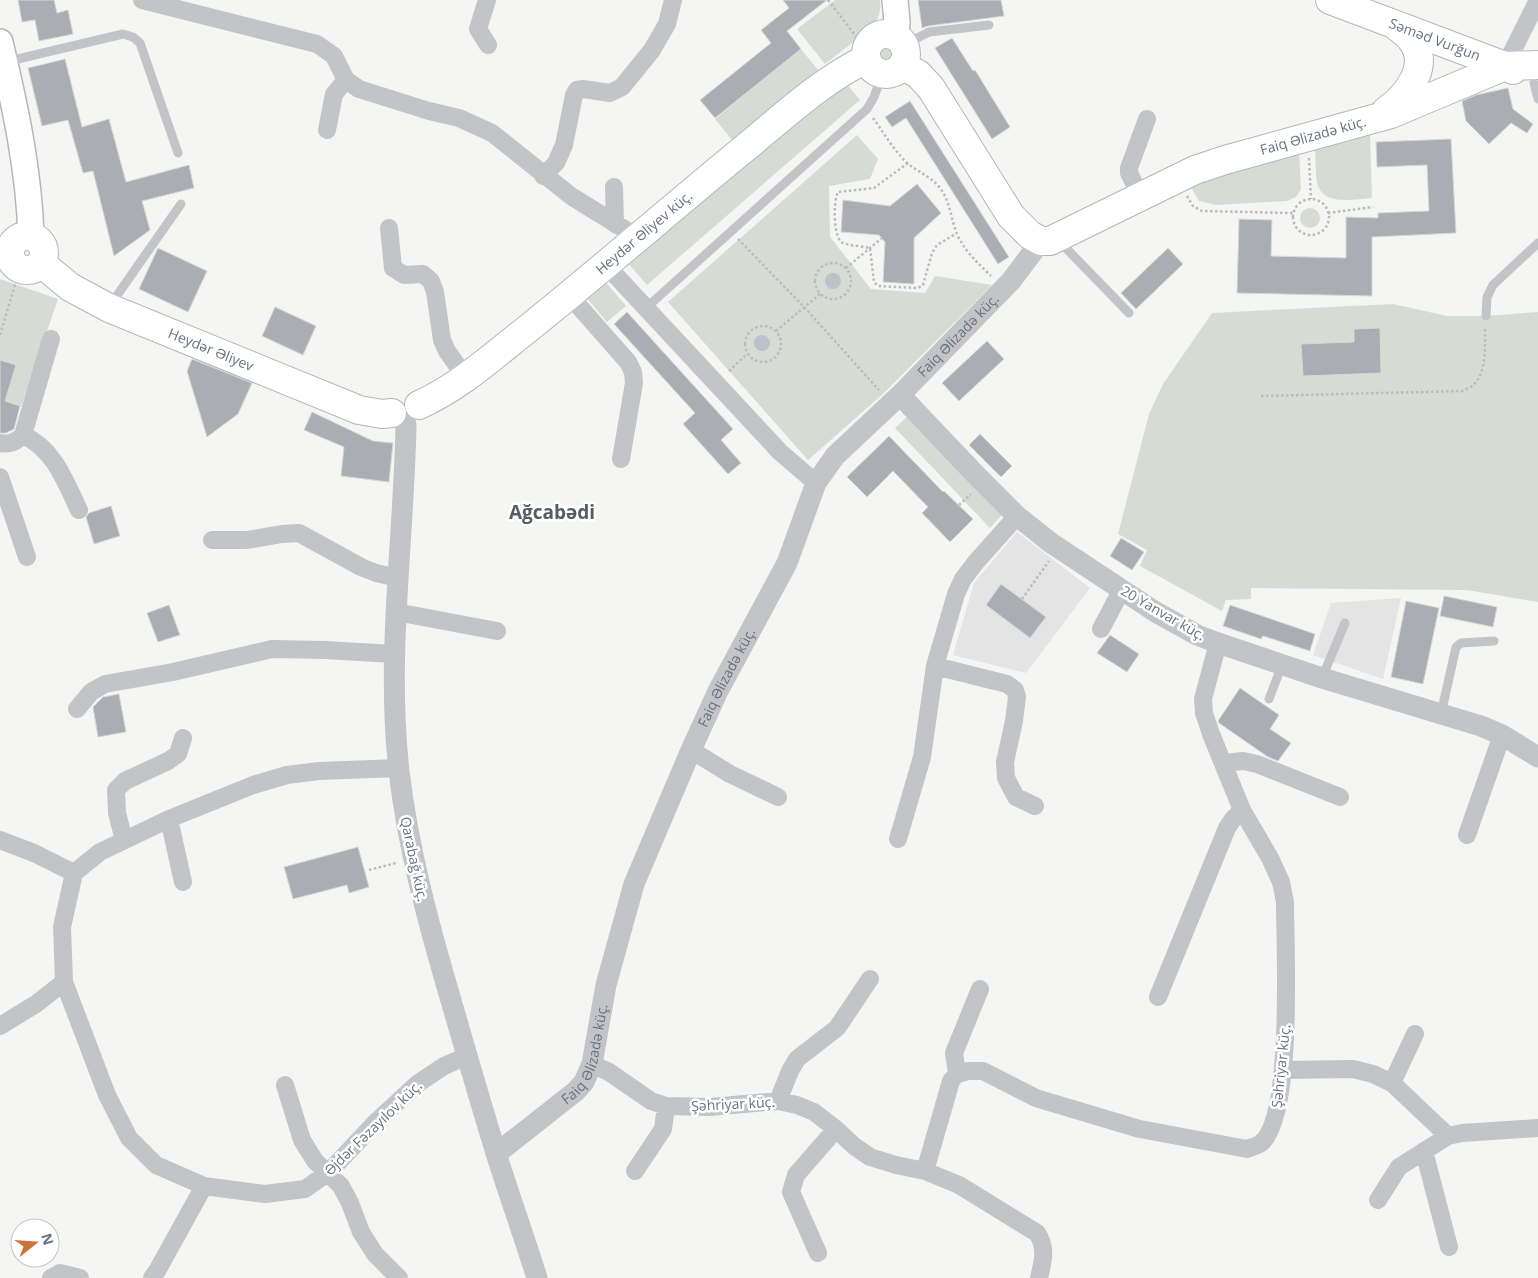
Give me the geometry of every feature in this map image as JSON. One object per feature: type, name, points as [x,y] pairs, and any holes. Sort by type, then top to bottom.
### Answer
[{"type":"main road","points":[[895,0],[898,22],[885,54],[918,74],[932,88],[1011,216],[1030,235],[1049,240]]},
{"type":"main road","name":"Səməd Vurğun","points":[[1330,0],[1504,66],[1537,83]]},
{"type":"main road","points":[[1371,121],[1404,96],[1412,86],[1417,73],[1418,59],[1416,48],[1410,38],[1394,24]]},
{"type":"main road","points":[[2,52],[28,178],[20,253]]},
{"type":"main road","name":"Heydər Əliyev küç.","points":[[406,414],[441,395],[466,378],[569,296],[605,264],[626,230],[830,79],[885,54]]},
{"type":"main road","name":"Faiq Əlizadə küç.","points":[[1049,240],[1195,170],[1225,160],[1371,121],[1408,108],[1504,66]]},
{"type":"main road","name":"Heydər Əliyev","points":[[20,253],[70,287],[109,308],[359,410],[382,414],[406,414]]},
{"type":"street","points":[[142,0],[317,44],[334,56],[346,80],[359,89],[459,118],[492,133],[543,176],[626,230]]},
{"type":"street","points":[[487,0],[478,29],[488,45]]},
{"type":"street","points":[[543,176],[556,163],[564,145],[574,95],[577,90],[583,89],[610,93],[622,87],[652,50],[667,24],[673,0]]},
{"type":"street","points":[[1504,66],[1538,0]]},
{"type":"street","points":[[326,130],[334,94],[346,80]]},
{"type":"street","points":[[1141,197],[1129,173],[1129,168],[1147,119]]},
{"type":"street","points":[[614,187],[626,230]]},
{"type":"street","points":[[389,228],[393,268],[404,275],[423,274],[431,280],[435,292],[442,340],[447,351],[466,378]]},
{"type":"street","name":"Faiq Əlizadə küç.","points":[[496,1154],[576,1091],[584,1082],[592,1064],[606,985],[634,884],[718,692],[786,563],[816,483],[835,456],[891,394],[1004,289],[1049,240]]},
{"type":"street","points":[[605,264],[780,452],[816,483]]},
{"type":"street","points":[[569,296],[628,362],[633,372],[634,383],[621,459]]},
{"type":"street","points":[[0,443],[16,442],[23,435],[51,339]]},
{"type":"street","name":"20 Yanvar küç.","points":[[891,394],[1017,516],[1121,591],[1181,627],[1218,643],[1282,665],[1481,726],[1502,735],[1538,757]]},
{"type":"street","name":"Qarabağ küç.","points":[[406,414],[403,510],[394,654],[399,768],[412,858],[422,902],[496,1154],[537,1278]]},
{"type":"street","points":[[23,435],[45,449],[60,470],[79,510]]},
{"type":"street","points":[[0,476],[28,557]]},
{"type":"street","points":[[898,839],[922,757],[934,666],[956,594],[963,578],[1017,516]]},
{"type":"street","points":[[212,540],[247,540],[299,533],[361,567],[398,578]]},
{"type":"street","points":[[1101,629],[1121,591]]},
{"type":"street","points":[[396,612],[497,631]]},
{"type":"street","name":"Şəhriyar küç.","points":[[957,1074],[968,1071],[983,1071],[1036,1098],[1140,1128],[1247,1149],[1261,1144],[1271,1129],[1278,1108],[1283,1070],[1286,1020],[1285,902],[1281,882],[1270,858],[1242,810],[1204,713],[1203,699],[1218,643]]},
{"type":"street","points":[[77,709],[90,692],[104,684],[173,672],[272,650],[325,650],[394,654]]},
{"type":"street","points":[[934,666],[1007,684],[1015,690],[1017,697],[1005,762],[1006,778],[1016,797],[1035,806]]},
{"type":"street","points":[[1467,835],[1502,735]]},
{"type":"street","points":[[124,840],[117,813],[116,790],[125,781],[168,761],[178,754],[183,738]]},
{"type":"street","points":[[691,750],[730,774],[778,797]]},
{"type":"street","points":[[1224,763],[1243,761],[1257,764],[1340,797]]},
{"type":"street","points":[[0,840],[34,853],[74,873],[100,852],[124,840],[169,819],[253,785],[288,775],[399,768]]},
{"type":"street","points":[[1158,997],[1227,828],[1242,810]]},
{"type":"street","points":[[169,819],[183,882]]},
{"type":"street","name":"Əjdər Fəzayılov küç.","points":[[74,873],[62,927],[64,982],[107,1095],[130,1138],[156,1165],[204,1186],[265,1194],[305,1189],[328,1172],[377,1121],[417,1084],[444,1066],[467,1056]]},
{"type":"street","points":[[778,1101],[797,1059],[837,1028],[870,979]]},
{"type":"street","points":[[0,1026],[36,1004],[64,982]]},
{"type":"street","points":[[925,1171],[951,1081],[957,1074],[954,1053],[980,989]]},
{"type":"street","points":[[1392,1083],[1415,1034]]},
{"type":"street","name":"Şəhriyar küç.","points":[[592,1064],[609,1072],[651,1101],[666,1106],[710,1107],[778,1101],[797,1105],[814,1112],[870,1157],[925,1171],[958,1186],[1037,1233],[1043,1241],[1045,1251],[1039,1278]]},
{"type":"street","points":[[1283,1070],[1353,1069],[1373,1074],[1392,1083],[1448,1136]]},
{"type":"street","points":[[285,1084],[302,1140],[315,1161],[341,1186],[350,1202],[361,1232],[375,1254],[399,1278]]},
{"type":"street","points":[[635,1171],[663,1129],[666,1106]]},
{"type":"street","points":[[1378,1200],[1399,1167],[1448,1136],[1462,1133],[1538,1128]]},
{"type":"street","points":[[818,1253],[791,1192],[796,1175],[836,1129]]},
{"type":"street","points":[[1424,1151],[1449,1247]]},
{"type":"street","points":[[152,1278],[158,1272],[204,1186]]},
{"type":"street","points":[[51,1278],[60,1273],[80,1278]]},
{"type":"lane","points":[[646,308],[867,109],[874,96],[885,54],[929,32],[989,25]]},
{"type":"lane","points":[[2,52],[123,34],[132,36],[140,43],[178,154]]},
{"type":"lane","points":[[109,308],[181,204]]},
{"type":"lane","points":[[1049,240],[1129,313]]},
{"type":"lane","points":[[1486,316],[1488,296],[1493,285],[1538,243]]},
{"type":"lane","points":[[1322,678],[1345,623]]},
{"type":"lane","points":[[1441,714],[1456,647],[1461,642],[1494,641]]},
{"type":"lane","points":[[1269,699],[1282,665]]},
{"type":"path","points":[[828,0],[885,54]]},
{"type":"path","points":[[867,109],[908,164],[931,178],[940,188],[946,197],[957,233],[964,247],[1004,289]]},
{"type":"path","points":[[1308,155],[1311,199]]},
{"type":"path","points":[[870,248],[842,243],[836,236],[834,198],[838,192],[874,188],[908,164]]},
{"type":"path","points":[[1177,179],[1193,206],[1202,211],[1293,213]]},
{"type":"path","points":[[1311,199],[1319,201],[1325,206],[1328,221],[1324,229],[1310,235],[1302,233],[1296,228],[1293,221],[1293,213],[1303,201],[1311,199]]},
{"type":"path","points":[[1328,214],[1374,207]]},
{"type":"path","points":[[730,231],[891,394]]},
{"type":"path","points":[[870,248],[874,282],[878,286],[918,288],[923,285],[932,253],[937,245],[957,233]]},
{"type":"path","points":[[846,268],[882,238]]},
{"type":"path","points":[[0,335],[20,253]]},
{"type":"path","points":[[829,263],[838,263],[846,268],[850,275],[851,284],[848,292],[841,298],[832,300],[824,297],[817,291],[814,282],[816,274],[821,267],[829,263]]},
{"type":"path","points":[[776,331],[820,294]]},
{"type":"path","points":[[1261,396],[1462,391],[1473,385],[1479,377],[1484,362],[1486,316]]},
{"type":"path","points":[[759,326],[768,326],[776,331],[780,338],[781,347],[778,356],[771,361],[762,363],[753,360],[747,354],[744,346],[746,337],[751,330],[759,326]]},
{"type":"path","points":[[729,371],[747,354]]},
{"type":"path","points":[[1022,599],[1058,547]]},
{"type":"path","points":[[369,870],[412,858]]},
{"type":"shaded area","points":[[835,0],[880,0],[880,11],[873,27],[825,64],[797,29]]},
{"type":"shaded area","points":[[883,45],[891,45],[896,50],[894,61],[883,63],[878,58],[878,50]]},
{"type":"shaded area","points":[[801,49],[818,70],[732,140],[715,119]]},
{"type":"shaded area","points":[[841,77],[860,100],[647,285],[627,262]]},
{"type":"shaded area","points":[[1370,133],[1372,198],[1342,200],[1327,196],[1318,186],[1315,150]]},
{"type":"shaded area","points":[[857,135],[878,159],[870,179],[829,186],[830,237],[871,289],[925,293],[935,276],[992,285],[883,394],[808,460],[668,302]]},
{"type":"shaded area","points":[[1299,151],[1301,189],[1296,197],[1287,201],[1216,205],[1199,201],[1190,185]]},
{"type":"shaded area","points":[[1306,208],[1314,208],[1320,214],[1320,222],[1314,228],[1306,228],[1300,222],[1300,214]]},
{"type":"shaded area","points":[[833,273],[839,275],[841,281],[839,287],[833,289],[827,287],[825,281],[827,275]]},
{"type":"shaded area","points":[[0,279],[58,299],[21,407],[5,401],[16,365],[0,360]]},
{"type":"shaded area","points":[[604,280],[626,306],[607,322],[585,296]]},
{"type":"shaded area","points":[[1393,304],[1447,316],[1486,316],[1538,312],[1538,602],[1467,590],[1251,588],[1251,599],[1226,600],[1222,611],[1140,566],[1147,550],[1118,534],[1149,414],[1163,384],[1212,313]]},
{"type":"shaded area","points":[[762,335],[768,337],[770,343],[768,349],[762,351],[756,349],[754,343],[756,337]]},
{"type":"shaded area","points":[[907,417],[1002,515],[990,528],[895,428]]},
{"type":"shaded area","points":[[1017,532],[1090,588],[1026,673],[953,655],[974,583]]},
{"type":"shaded area","points":[[1401,598],[1383,679],[1313,655],[1331,603]]},
{"type":"building","points":[[18,0],[54,0],[57,13],[68,10],[73,34],[39,41],[35,20],[22,22]]},
{"type":"building","points":[[783,0],[827,0],[787,31],[801,49],[715,118],[700,100],[771,43],[761,30],[789,8]]},
{"type":"building","points":[[918,0],[1001,0],[1004,16],[922,28]]},
{"type":"building","points":[[952,38],[973,71],[975,70],[1010,127],[992,139],[935,48]]},
{"type":"building","points":[[65,59],[82,127],[109,119],[126,182],[189,165],[194,188],[142,201],[150,230],[114,256],[93,171],[83,173],[68,120],[42,126],[28,68]]},
{"type":"building","points":[[1508,88],[1513,109],[1533,124],[1527,133],[1511,123],[1489,144],[1466,121],[1462,101],[1476,95]]},
{"type":"building","points":[[910,101],[1009,257],[998,264],[906,118],[892,127],[885,117]]},
{"type":"building","points":[[1451,139],[1456,233],[1372,237],[1372,296],[1237,293],[1239,219],[1272,220],[1271,256],[1346,258],[1346,217],[1378,218],[1378,213],[1429,211],[1427,165],[1377,167],[1376,142]]},
{"type":"building","points":[[917,184],[941,213],[914,238],[914,284],[883,282],[885,242],[879,235],[841,232],[843,200],[890,206]]},
{"type":"building","points":[[158,248],[207,271],[188,312],[139,289]]},
{"type":"building","points":[[1168,248],[1183,264],[1136,309],[1121,293]]},
{"type":"building","points":[[275,307],[316,326],[303,355],[262,336]]},
{"type":"building","points":[[627,312],[733,429],[721,440],[741,463],[728,474],[683,424],[695,413],[614,324]]},
{"type":"building","points":[[1380,328],[1381,373],[1303,376],[1301,344],[1354,342],[1354,329]]},
{"type":"building","points":[[987,341],[1004,359],[959,401],[942,383]]},
{"type":"building","points":[[192,359],[252,383],[238,414],[207,437],[187,371]]},
{"type":"building","points":[[0,360],[16,365],[5,401],[20,406],[14,429],[6,433],[0,433]]},
{"type":"building","points":[[312,412],[373,441],[393,443],[389,482],[341,476],[344,447],[304,430]]},
{"type":"building","points":[[980,434],[1012,466],[1001,477],[969,445]]},
{"type":"building","points":[[889,436],[943,492],[973,519],[950,542],[922,513],[928,507],[893,471],[867,497],[847,477]]},
{"type":"building","points":[[111,506],[120,536],[94,544],[86,517],[89,513]]},
{"type":"building","points":[[1121,538],[1144,552],[1132,570],[1110,556]]},
{"type":"building","points":[[1001,584],[1046,617],[1030,638],[986,605]]},
{"type":"building","points":[[1444,596],[1497,607],[1493,627],[1440,616]]},
{"type":"building","points":[[1406,601],[1439,608],[1423,684],[1391,677]]},
{"type":"building","points":[[169,605],[180,635],[158,642],[147,613]]},
{"type":"building","points":[[1230,605],[1315,634],[1310,651],[1263,636],[1261,639],[1223,626]]},
{"type":"building","points":[[1110,635],[1139,654],[1127,672],[1097,653]]},
{"type":"building","points":[[1240,688],[1279,715],[1270,729],[1291,743],[1278,761],[1268,757],[1219,723],[1218,721]]},
{"type":"building","points":[[119,694],[126,732],[98,737],[93,707],[103,697]]},
{"type":"building","points":[[358,847],[369,887],[349,893],[347,885],[293,899],[284,867]]},
{"type":"district","name":"Ağcabədi","points":[[552,512]]}]
